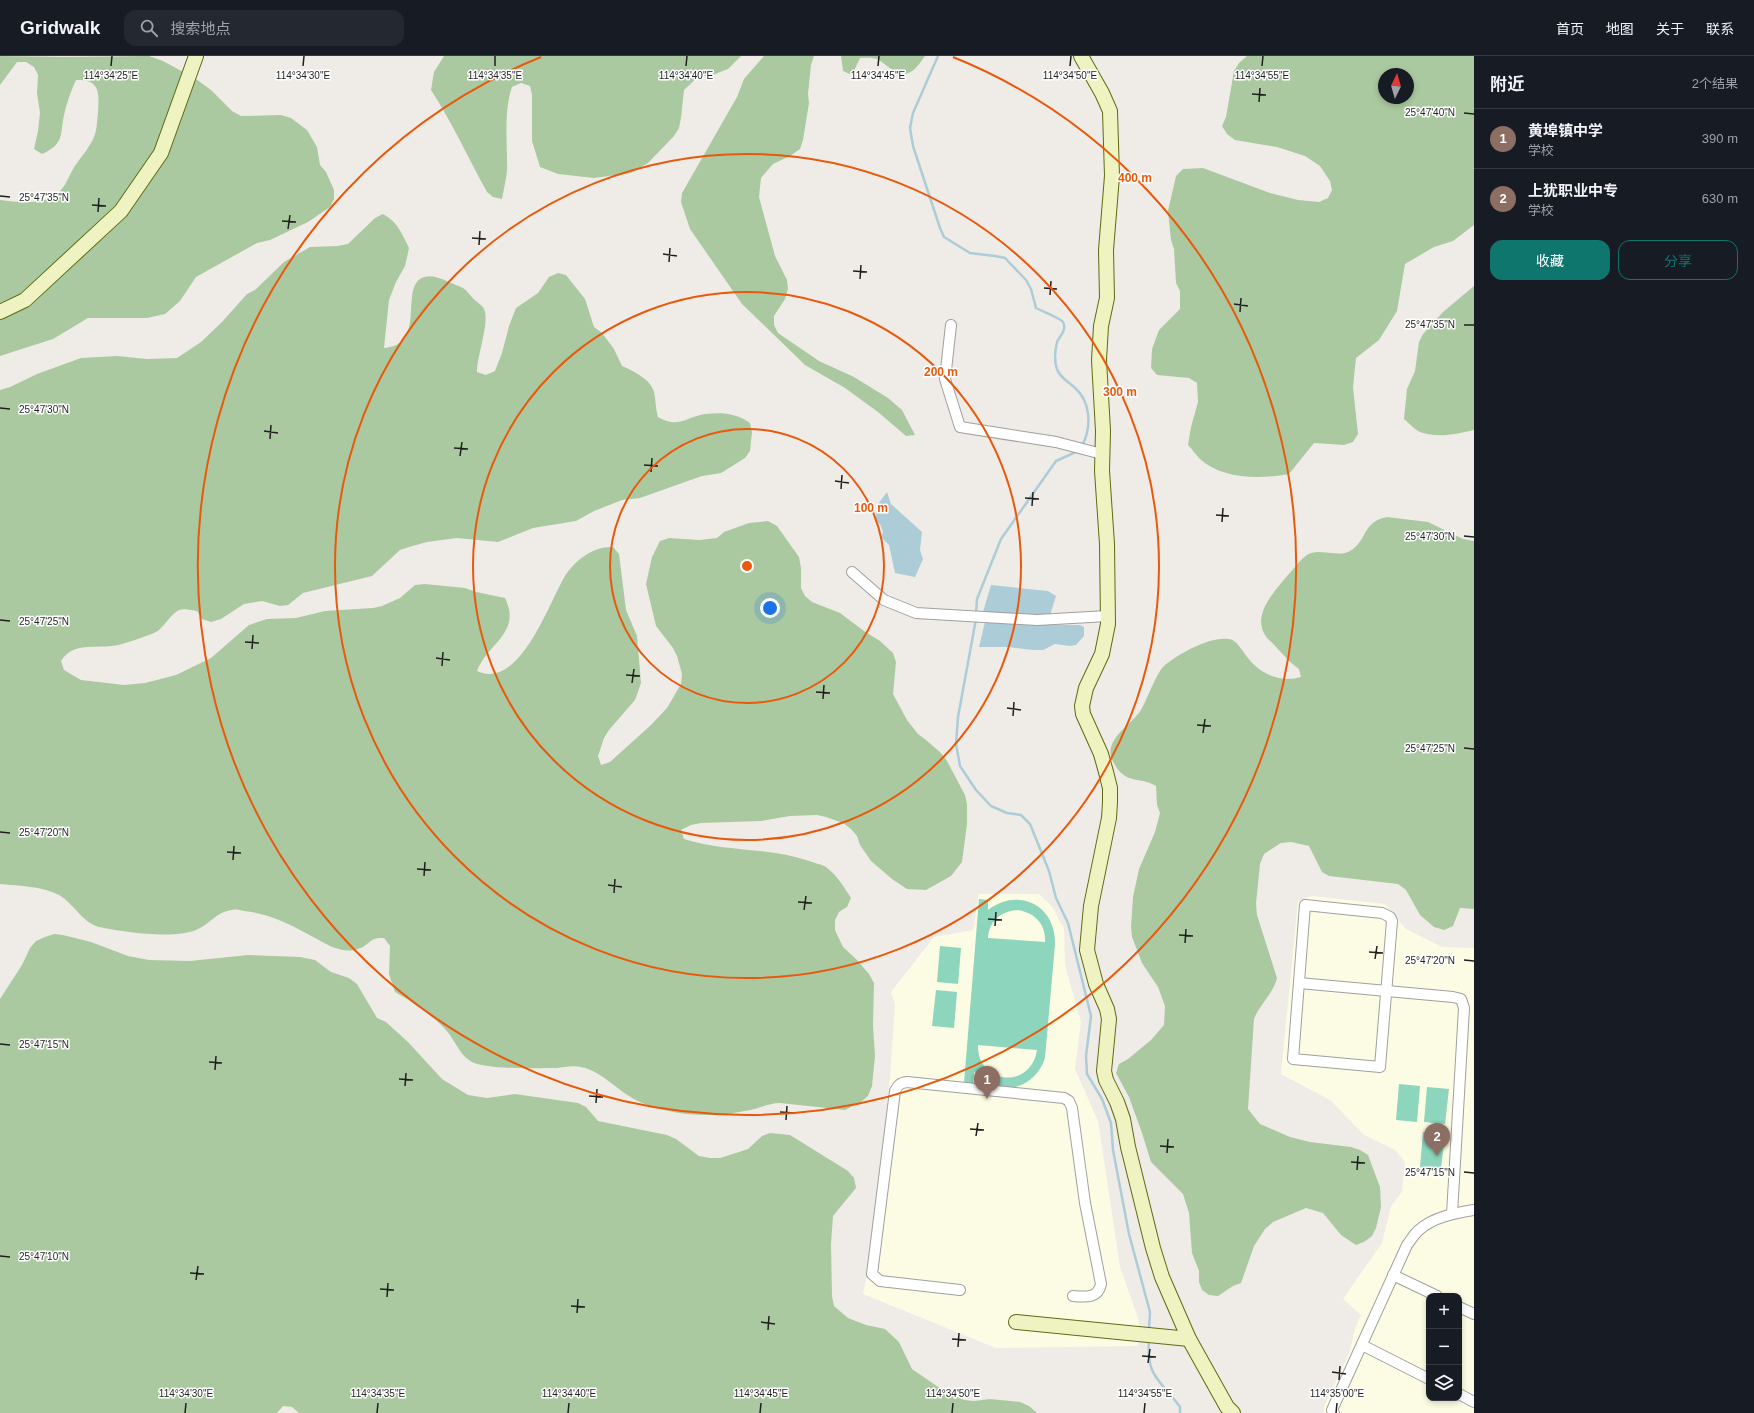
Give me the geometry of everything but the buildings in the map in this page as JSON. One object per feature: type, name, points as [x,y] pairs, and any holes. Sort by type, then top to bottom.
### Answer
[{"type":"street","points":[[0,312],[25,300],[121,211],[161,153],[196,56]]},
{"type":"street","points":[[1081,56],[1108,105],[1110,116],[1112,176],[1106,250],[1107,298],[1101,326],[1099,360],[1103,431],[1102,471],[1107,544],[1108,616],[1105,645],[1086,688],[1082,706],[1088,727],[1101,754],[1110,788],[1110,802],[1109,818],[1091,906],[1087,950],[1096,984],[1107,1009],[1109,1019],[1104,1066],[1106,1080],[1117,1102],[1123,1119],[1129,1155],[1152,1248],[1162,1277],[1188,1339],[1227,1407],[1233,1413]]},
{"type":"street","points":[[951,325],[945,379],[960,427],[1056,442],[1102,454]]},
{"type":"street","points":[[852,572],[884,600],[916,613],[1037,620],[1108,616]]},
{"type":"street","points":[[1305,905],[1382,913],[1390,917],[1393,926],[1380,1067],[1293,1059],[1299,983],[1305,905]]},
{"type":"street","points":[[1299,983],[1453,997],[1461,999],[1464,1008],[1452,1214]]},
{"type":"street","points":[[960,1290],[880,1282],[872,1274],[895,1091],[897,1086],[901,1083],[907,1082],[1064,1098],[1069,1101],[1072,1108],[1085,1203],[1101,1284],[1100,1288],[1093,1295],[1088,1297],[1072,1296]]},
{"type":"street","points":[[1334,1413],[1332,1410],[1407,1245],[1419,1229],[1452,1214],[1474,1210]]},
{"type":"street","points":[[1393,1274],[1431,1293]]},
{"type":"street","points":[[1462,1308],[1474,1314]]},
{"type":"street","points":[[1016,1322],[1188,1339]]},
{"type":"street","points":[[1362,1345],[1426,1377]]},
{"type":"street","points":[[1462,1396],[1474,1402]]},
{"type":"shaded area","points":[[979,894],[1039,894],[1053,908],[1064,929],[1065,965],[1081,1022],[1075,1069],[1098,1121],[1120,1267],[1139,1321],[1138,1346],[996,1348],[863,1294],[871,1256],[890,1077],[895,1005],[891,992],[934,937],[973,930]]},
{"type":"shaded area","points":[[1312,896],[1385,904],[1406,929],[1442,947],[1474,948],[1474,1413],[1323,1413],[1325,1404],[1349,1354],[1355,1328],[1361,1315],[1343,1299],[1382,1243],[1391,1206],[1402,1192],[1405,1162],[1395,1150],[1364,1135],[1330,1100],[1281,1074],[1298,901]]},
{"type":"green space","points":[[0,56],[149,56],[163,61],[196,79],[211,90],[232,111],[241,116],[281,115],[291,118],[307,130],[317,147],[320,165],[326,172],[334,190],[334,199],[330,207],[308,222],[270,240],[257,243],[196,277],[180,301],[165,314],[147,318],[88,318],[53,339],[0,356],[0,200],[35,202],[48,199],[60,191],[94,137],[97,125],[98,94],[97,89],[90,82],[76,80],[66,106],[60,139],[54,147],[42,154],[34,149],[40,113],[37,93],[38,75],[34,67],[26,62],[17,62],[0,85]]},
{"type":"green space","points":[[444,56],[741,56],[728,69],[710,76],[699,76],[684,90],[679,128],[674,136],[648,163],[631,173],[594,178],[558,174],[540,167],[532,141],[532,95],[530,86],[521,83],[512,87],[509,96],[507,115],[507,171],[502,199],[493,197],[487,192],[453,127],[431,90],[434,72]]},
{"type":"green space","points":[[764,56],[814,56],[811,65],[808,94],[809,103],[803,140],[800,149],[790,156],[773,164],[761,178],[759,197],[775,256],[787,280],[788,289],[785,299],[774,316],[774,325],[778,333],[819,361],[854,377],[888,398],[902,410],[915,435],[906,436],[878,412],[845,388],[805,365],[742,304],[690,229],[681,202],[682,193],[737,97],[744,79]]},
{"type":"green space","points":[[841,56],[925,56],[918,66],[912,71],[903,74],[895,72],[877,59],[860,58],[852,75],[843,71]]},
{"type":"green space","points":[[1247,56],[1474,56],[1474,225],[1453,241],[1434,247],[1405,264],[1397,311],[1379,340],[1356,358],[1353,387],[1358,434],[1353,442],[1344,445],[1314,443],[1289,474],[1278,476],[1255,477],[1231,474],[1209,466],[1200,459],[1188,445],[1198,402],[1197,383],[1189,378],[1157,375],[1151,368],[1152,349],[1159,330],[1180,309],[1180,291],[1176,283],[1174,249],[1171,240],[1168,211],[1176,176],[1183,169],[1203,168],[1270,193],[1298,200],[1319,202],[1328,198],[1332,190],[1330,181],[1320,166],[1305,156],[1277,147],[1235,140],[1227,134],[1222,126],[1226,117],[1234,71],[1239,63]]},
{"type":"green space","points":[[383,214],[396,225],[402,233],[409,248],[405,266],[396,282],[389,300],[384,348],[397,345],[405,338],[409,328],[412,295],[415,286],[423,277],[431,276],[463,288],[482,306],[485,315],[485,322],[477,372],[486,375],[495,371],[516,308],[538,293],[549,277],[558,273],[566,275],[585,299],[594,327],[602,333],[614,349],[622,366],[639,375],[651,385],[654,392],[658,417],[671,422],[677,422],[698,415],[711,413],[723,413],[740,417],[750,423],[752,432],[750,451],[745,458],[721,473],[702,476],[640,498],[622,500],[594,511],[576,521],[533,528],[498,542],[457,538],[427,542],[400,550],[372,576],[303,593],[288,605],[280,606],[262,601],[244,604],[221,619],[211,622],[202,619],[197,611],[181,609],[173,614],[159,630],[147,636],[114,646],[88,647],[73,650],[61,661],[64,670],[81,680],[124,685],[145,683],[176,675],[211,658],[249,625],[267,619],[296,618],[325,611],[373,608],[382,606],[400,598],[415,585],[425,584],[465,588],[476,592],[505,598],[509,610],[507,629],[482,661],[477,671],[492,674],[507,668],[520,657],[531,641],[558,588],[569,570],[586,555],[599,549],[613,547],[619,554],[626,610],[637,636],[641,683],[635,700],[604,738],[598,756],[601,765],[610,762],[651,725],[667,708],[681,684],[682,674],[677,656],[673,648],[656,626],[646,584],[652,557],[660,541],[669,538],[699,540],[717,538],[724,532],[749,523],[768,521],[777,526],[799,557],[801,568],[801,588],[805,596],[812,602],[840,613],[880,641],[893,653],[896,662],[893,694],[907,720],[918,734],[941,753],[947,761],[965,795],[967,804],[967,824],[962,862],[951,876],[926,890],[907,889],[892,879],[871,861],[860,845],[857,836],[851,829],[843,823],[826,817],[817,815],[790,816],[761,821],[701,823],[691,825],[681,830],[684,839],[699,843],[778,853],[822,865],[834,874],[846,890],[851,898],[847,907],[839,912],[835,920],[835,930],[843,947],[857,960],[869,974],[874,983],[873,1026],[875,1056],[872,1086],[868,1096],[861,1102],[845,1110],[780,1103],[737,1113],[695,1115],[667,1111],[640,1102],[597,1073],[581,1067],[513,1068],[479,1065],[464,1056],[446,1030],[435,1019],[415,1004],[395,992],[389,974],[390,946],[384,938],[372,940],[358,949],[342,950],[332,947],[279,920],[256,913],[236,910],[226,911],[202,927],[189,932],[164,935],[122,931],[93,925],[69,903],[59,895],[52,892],[30,887],[0,884],[0,390],[10,387],[37,374],[81,358],[117,356],[147,359],[177,358],[201,342],[222,322],[247,294],[255,290],[284,262],[310,247],[338,246],[348,244],[375,218]]},
{"type":"green space","points":[[1474,286],[1474,430],[1446,435],[1432,435],[1418,431],[1404,419],[1407,389],[1415,371],[1419,342],[1423,334],[1443,312]]},
{"type":"green space","points":[[1387,517],[1428,522],[1463,539],[1474,541],[1474,909],[1460,908],[1453,926],[1444,930],[1434,927],[1420,915],[1406,890],[1398,884],[1329,876],[1322,872],[1309,846],[1291,842],[1281,843],[1264,854],[1260,864],[1256,904],[1257,915],[1277,978],[1273,989],[1254,1019],[1248,1109],[1260,1124],[1290,1137],[1310,1142],[1351,1147],[1368,1155],[1380,1187],[1381,1207],[1376,1228],[1372,1236],[1364,1242],[1356,1245],[1341,1235],[1323,1213],[1306,1208],[1273,1222],[1265,1229],[1254,1246],[1241,1283],[1233,1286],[1218,1296],[1209,1295],[1202,1290],[1199,1282],[1199,1271],[1192,1253],[1189,1213],[1183,1194],[1151,1162],[1129,1097],[1116,1073],[1119,1064],[1128,1059],[1151,1040],[1164,1025],[1165,1006],[1158,987],[1142,963],[1132,937],[1131,927],[1133,897],[1139,869],[1155,832],[1160,813],[1157,805],[1156,786],[1144,781],[1129,778],[1124,775],[1115,765],[1111,757],[1110,750],[1116,737],[1141,710],[1155,679],[1162,668],[1179,655],[1196,646],[1213,640],[1229,639],[1235,642],[1253,664],[1265,673],[1286,679],[1301,677],[1299,669],[1289,661],[1265,635],[1261,619],[1267,603],[1271,596],[1304,557],[1316,552],[1338,554],[1348,552],[1358,544],[1374,522]]},
{"type":"green space","points":[[979,899],[988,900],[988,910],[1000,903],[1011,900],[1023,900],[1042,910],[1049,919],[1054,930],[1055,944],[1045,1058],[1040,1069],[1033,1078],[1024,1084],[1003,1088],[993,1086],[983,1080],[974,1071],[973,1084],[964,1083]],"holes":[[[1018,910],[1024,911],[1038,920],[1044,930],[1045,942],[988,938],[993,922],[997,918],[1006,912]],[[978,1045],[1037,1050],[1033,1063],[1025,1072],[1015,1077],[1005,1078],[995,1075],[986,1068],[980,1058]]]},
{"type":"green space","points":[[54,934],[91,942],[128,956],[149,960],[190,961],[248,955],[300,957],[315,960],[331,972],[349,978],[357,984],[377,1018],[386,1022],[408,1042],[442,1079],[468,1095],[487,1098],[515,1094],[578,1103],[586,1107],[598,1121],[667,1135],[676,1139],[699,1156],[710,1158],[720,1158],[748,1149],[762,1136],[770,1133],[790,1135],[848,1171],[854,1178],[856,1188],[833,1216],[831,1244],[832,1296],[834,1306],[848,1318],[866,1325],[885,1329],[899,1342],[912,1369],[944,1391],[964,1400],[974,1401],[990,1399],[1020,1402],[1029,1406],[1037,1413],[299,1413],[292,1407],[283,1406],[277,1413],[0,1413],[0,999],[22,965],[30,948],[36,941]]},
{"type":"green space","points":[[940,946],[961,948],[958,984],[937,982]]},
{"type":"green space","points":[[936,990],[957,992],[954,1028],[932,1026]]},
{"type":"green space","points":[[1399,1084],[1420,1086],[1417,1122],[1396,1120]]},
{"type":"green space","points":[[1427,1087],[1449,1089],[1445,1124],[1424,1122]]},
{"type":"green space","points":[[1423,1132],[1445,1134],[1441,1169],[1420,1167]]},
{"type":"water","points":[[887,492],[891,504],[922,532],[920,550],[923,559],[915,577],[895,573],[889,545],[881,537],[883,532],[880,524],[875,522],[878,504]]},
{"type":"water","points":[[991,585],[1048,591],[1056,596],[1050,615],[983,612]]},
{"type":"water","points":[[985,622],[1027,625],[1080,625],[1084,627],[1084,636],[1076,645],[1070,646],[1055,644],[1043,650],[1008,647],[979,647]]},
{"type":"waterway","points":[[938,56],[913,113],[910,128],[913,146],[940,228],[944,237],[970,253],[1005,258],[1026,280],[1031,289],[1036,308],[1063,322],[1064,330],[1056,345],[1055,363],[1060,375],[1080,393],[1087,407],[1087,431],[1082,446]]},
{"type":"waterway","points":[[976,614],[977,599],[1001,539],[1056,461],[1078,451]]},
{"type":"waterway","points":[[976,619],[958,717],[956,744],[960,766],[976,790],[991,806],[1007,813],[1021,815],[1030,824],[1049,871],[1056,898],[1068,923],[1091,1016],[1086,1056],[1087,1074],[1102,1099],[1111,1123],[1113,1150],[1129,1234],[1150,1312],[1149,1330]]},
{"type":"waterway","points":[[1149,1339],[1149,1352],[1152,1370],[1180,1407],[1180,1413]]},
{"type":"place","name":"黄埠镇中学","points":[[987,1099]]},
{"type":"place","name":"上犹职业中专","points":[[1437,1156]]}]
